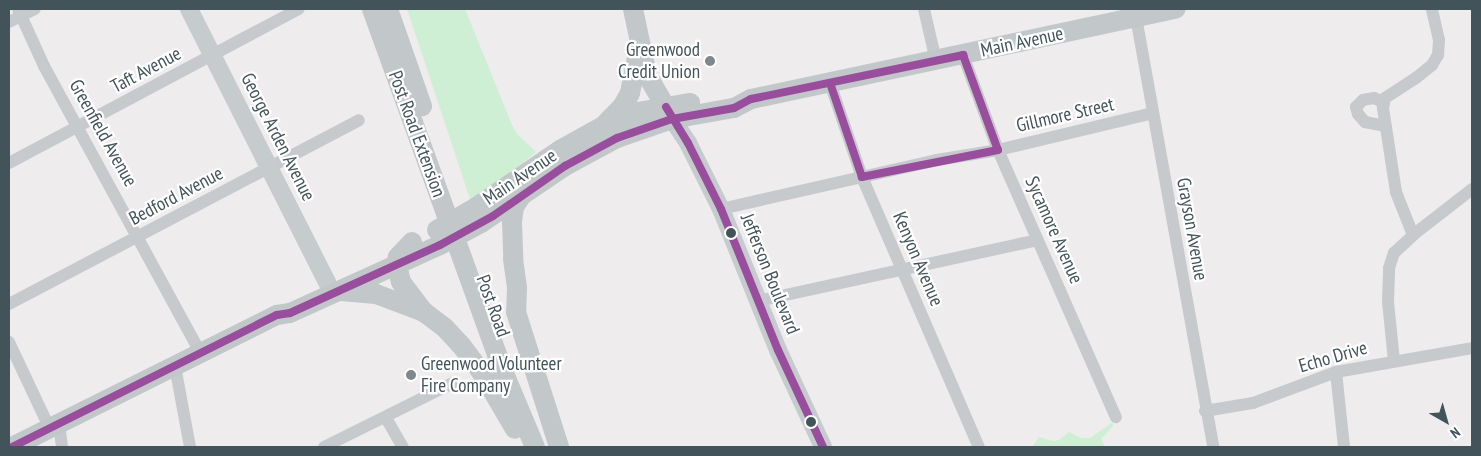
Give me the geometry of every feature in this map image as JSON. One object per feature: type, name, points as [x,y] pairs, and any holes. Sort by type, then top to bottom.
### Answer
[{"type":"main road","name":"George Arden Avenue","points":[[189,9],[270,168],[334,287]]},
{"type":"main road","name":"Post Road Extension","points":[[372,9],[467,254]]},
{"type":"main road","name":"Post Road Extension","points":[[388,9],[467,254]]},
{"type":"main road","points":[[633,9],[647,75],[669,113]]},
{"type":"main road","name":"Main Avenue","points":[[562,158],[617,138],[669,113],[734,97],[751,99],[1176,9]]},
{"type":"main road","points":[[605,125],[622,107],[630,94],[639,43]]},
{"type":"main road","name":"Main Avenue","points":[[334,287],[397,265],[438,238],[526,186],[605,125],[638,112],[669,113]]},
{"type":"main road","name":"Jefferson Boulevard","points":[[669,113],[688,143],[721,209],[758,301],[822,447]]},
{"type":"main road","points":[[516,312],[517,288],[513,260],[512,221],[514,207],[526,186]]},
{"type":"main road","points":[[483,213],[559,447]]},
{"type":"main road","name":"Main Avenue","points":[[12,447],[278,315],[290,313],[412,242],[438,238]]},
{"type":"main road","points":[[412,242],[398,256],[397,265],[401,282],[424,312],[445,328],[478,368],[506,412],[523,447]]},
{"type":"main road","name":"Post Road","points":[[467,254],[503,371],[534,447]]},
{"type":"main road","name":"Post Road","points":[[467,254],[545,447]]},
{"type":"main road","points":[[334,287],[376,294],[424,312]]},
{"type":"street","points":[[9,22],[19,12],[34,9]]},
{"type":"street","name":"Taft Avenue","points":[[9,162],[79,127],[300,9]]},
{"type":"street","points":[[924,9],[936,61]]},
{"type":"street","points":[[1414,235],[1396,192],[1384,103],[1386,98],[1394,91],[1416,78],[1432,65],[1438,55],[1439,40],[1432,9]]},
{"type":"street","name":"Greenfield Avenue","points":[[19,12],[44,66],[139,237],[200,354]]},
{"type":"street","name":"Grayson Avenue","points":[[1136,17],[1205,411],[1213,447]]},
{"type":"street","name":"Sycamore Avenue","points":[[963,55],[998,150],[1116,417]]},
{"type":"street","name":"Kenyon Avenue","points":[[830,83],[862,177],[978,447]]},
{"type":"street","points":[[1384,103],[1374,98],[1363,100],[1356,107],[1358,114],[1365,122],[1386,126]]},
{"type":"street","name":"Gillmore Street","points":[[721,209],[862,177],[998,150],[1153,114]]},
{"type":"street","name":"Bedford Avenue","points":[[9,304],[359,120]]},
{"type":"street","points":[[1394,361],[1388,302],[1389,268],[1394,254],[1414,235],[1472,189]]},
{"type":"street","points":[[758,301],[1037,240]]},
{"type":"street","points":[[9,342],[54,425],[62,447]]},
{"type":"street","name":"Echo Drive","points":[[1205,411],[1253,403],[1336,372],[1472,348]]},
{"type":"street","points":[[175,366],[190,447]]},
{"type":"street","points":[[1336,372],[1344,447]]},
{"type":"street","points":[[324,447],[386,418],[453,383]]},
{"type":"street","points":[[386,418],[403,447]]},
{"type":"green space","points":[[407,9],[465,9],[512,125],[517,134],[536,152],[472,205]]},
{"type":"green space","points":[[1113,422],[1113,426],[1101,439],[1105,447],[1032,447],[1039,437],[1053,441],[1059,440],[1069,432],[1081,438],[1090,438]]},
{"type":"transit line","points":[[12,447],[277,315],[290,313],[440,245],[493,216],[565,166],[617,138],[672,119],[734,108],[751,99],[963,55],[998,150],[862,177],[830,83]]},
{"type":"transit line","points":[[666,107],[688,143],[721,209],[778,350],[823,447]]},
{"type":"place","name":"Greenwood Credit Union","points":[[710,61]]},
{"type":"place","name":"Greenwood Volunteer Fire Company","points":[[411,375]]}]
